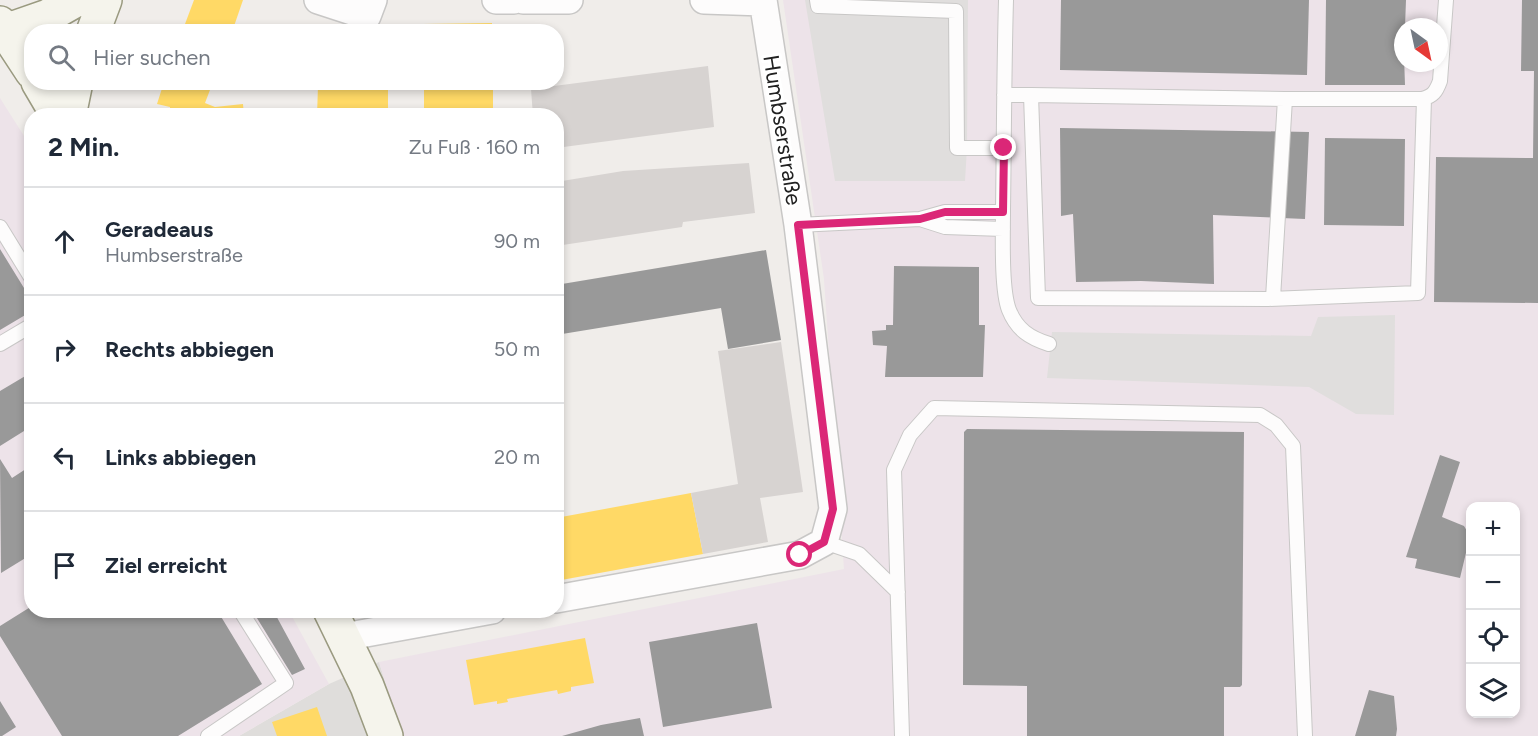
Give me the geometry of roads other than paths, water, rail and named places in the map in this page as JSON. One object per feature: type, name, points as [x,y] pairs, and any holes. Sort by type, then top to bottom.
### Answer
[{"type":"main road","points":[[3,27],[28,0]]},
{"type":"main road","points":[[3,27],[48,16],[76,0]]},
{"type":"main road","points":[[96,24],[105,0]]},
{"type":"main road","points":[[3,27],[24,60]]},
{"type":"main road","points":[[43,90],[53,108]]},
{"type":"main road","points":[[71,108],[74,90]]},
{"type":"main road","points":[[337,624],[367,686],[386,736]]},
{"type":"street","points":[[318,0],[367,16],[373,0]]},
{"type":"street","points":[[496,0],[514,0]]},
{"type":"street","points":[[523,0],[569,0]]},
{"type":"street","name":"Humbserstraße","points":[[704,0],[763,1],[798,225],[833,509],[824,542]]},
{"type":"street","points":[[564,598],[800,555],[824,542]]},
{"type":"street","points":[[337,624],[403,618]]},
{"type":"lane","points":[[817,0],[819,6],[956,11],[957,148],[1004,148]]},
{"type":"lane","points":[[1006,0],[1003,212],[1006,300],[1016,324],[1036,340],[1049,344]]},
{"type":"lane","points":[[1004,95],[1424,99],[1431,97],[1437,91],[1440,81],[1446,0]]},
{"type":"lane","points":[[1031,94],[1038,298],[1272,298],[1418,293],[1424,99]]},
{"type":"lane","points":[[1272,298],[1285,99]]},
{"type":"lane","points":[[798,225],[920,219],[945,212],[1003,212]]},
{"type":"lane","points":[[920,219],[945,227],[1003,229]]},
{"type":"lane","points":[[0,227],[24,266]]},
{"type":"lane","points":[[0,344],[24,330]]},
{"type":"lane","points":[[902,736],[894,470],[910,435],[934,408],[1260,415],[1276,425],[1293,446],[1305,736]]},
{"type":"lane","points":[[824,542],[859,554],[898,592]]},
{"type":"lane","points":[[208,736],[286,683],[245,618]]}]
